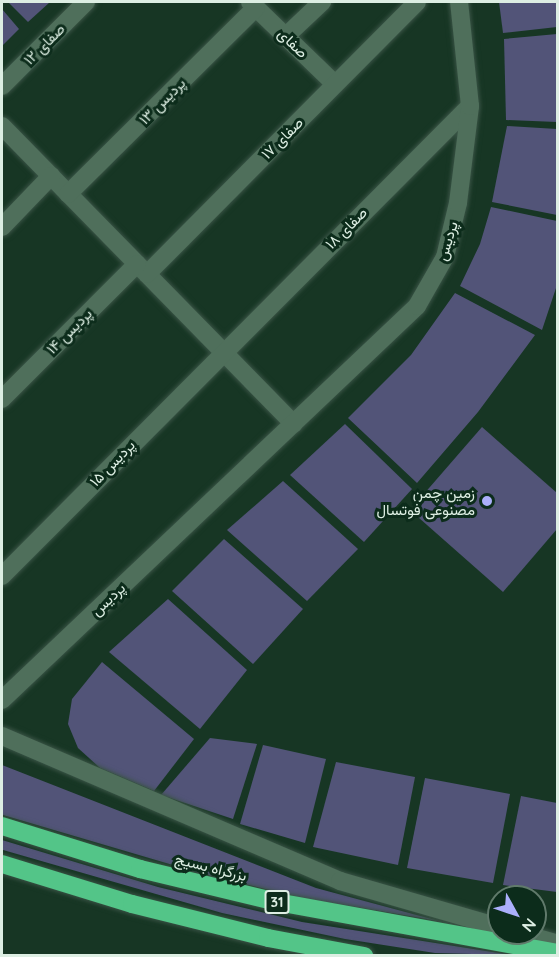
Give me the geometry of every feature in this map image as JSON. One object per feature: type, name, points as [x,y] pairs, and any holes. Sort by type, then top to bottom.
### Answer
[{"type":"highway","name":"بزرگراه بسیج","points":[[2,826],[140,869],[277,902],[558,952]]},
{"type":"highway","points":[[2,864],[132,904],[268,938],[364,956]]},
{"type":"street","name":"صفای ۱۲","points":[[2,86],[86,2]]},
{"type":"street","points":[[286,36],[322,2]]},
{"type":"street","name":"صفای ۱۷","points":[[142,269],[417,2]]},
{"type":"street","name":"پردیس","points":[[2,700],[417,306],[445,257],[458,203],[470,106],[459,2]]},
{"type":"street","name":"صفای","points":[[253,4],[335,84]]},
{"type":"street","name":"پردیس ۱۳","points":[[68,194],[253,4]]},
{"type":"street","name":"صفای ۱۸","points":[[222,351],[470,106]]},
{"type":"street","points":[[2,126],[294,424]]},
{"type":"street","points":[[2,226],[51,176]]},
{"type":"street","name":"پردیس ۱۴","points":[[2,399],[142,269]]},
{"type":"street","name":"پردیس ۱۵","points":[[2,576],[222,351]]},
{"type":"street","points":[[2,736],[340,881],[487,924]]},
{"type":"shaded area","points":[[8,2],[50,2],[28,22]]},
{"type":"shaded area","points":[[499,2],[557,2],[557,27],[503,33]]},
{"type":"shaded area","points":[[2,9],[19,29],[2,46]]},
{"type":"shaded area","points":[[557,34],[557,122],[506,120],[504,39]]},
{"type":"shaded area","points":[[507,126],[557,129],[557,215],[492,202]]},
{"type":"shaded area","points":[[491,207],[557,221],[557,285],[542,330],[460,286],[480,244]]},
{"type":"shaded area","points":[[455,293],[535,335],[478,412],[417,483],[348,418],[411,355]]},
{"type":"shaded area","points":[[345,424],[412,489],[364,542],[290,475]]},
{"type":"shaded area","name":"زمین چمن مصنوعی فوتسال","points":[[482,427],[557,493],[557,529],[503,592],[410,510]]},
{"type":"shaded area","points":[[283,481],[358,549],[307,601],[227,530]]},
{"type":"shaded area","points":[[224,539],[303,609],[253,664],[172,591]]},
{"type":"shaded area","points":[[168,599],[247,670],[200,729],[109,652]]},
{"type":"shaded area","points":[[102,662],[194,739],[154,791],[100,768],[78,748],[68,724],[72,699]]},
{"type":"shaded area","points":[[210,738],[257,744],[233,819],[161,795]]},
{"type":"shaded area","points":[[263,745],[326,759],[305,843],[240,824]]},
{"type":"shaded area","points":[[336,762],[415,777],[398,865],[313,847]]},
{"type":"shaded area","points":[[2,765],[316,888],[439,921],[302,898],[200,873],[3,815]]},
{"type":"shaded area","points":[[425,778],[510,794],[493,883],[407,868]]},
{"type":"shaded area","points":[[521,796],[557,803],[557,892],[547,891],[547,885],[503,885]]},
{"type":"shaded area","points":[[2,840],[158,887],[302,922],[511,955],[435,953],[345,939],[222,913],[3,850]]},
{"type":"place","name":"زمین چمن مصنوعی فوتسال","points":[[487,501]]}]
